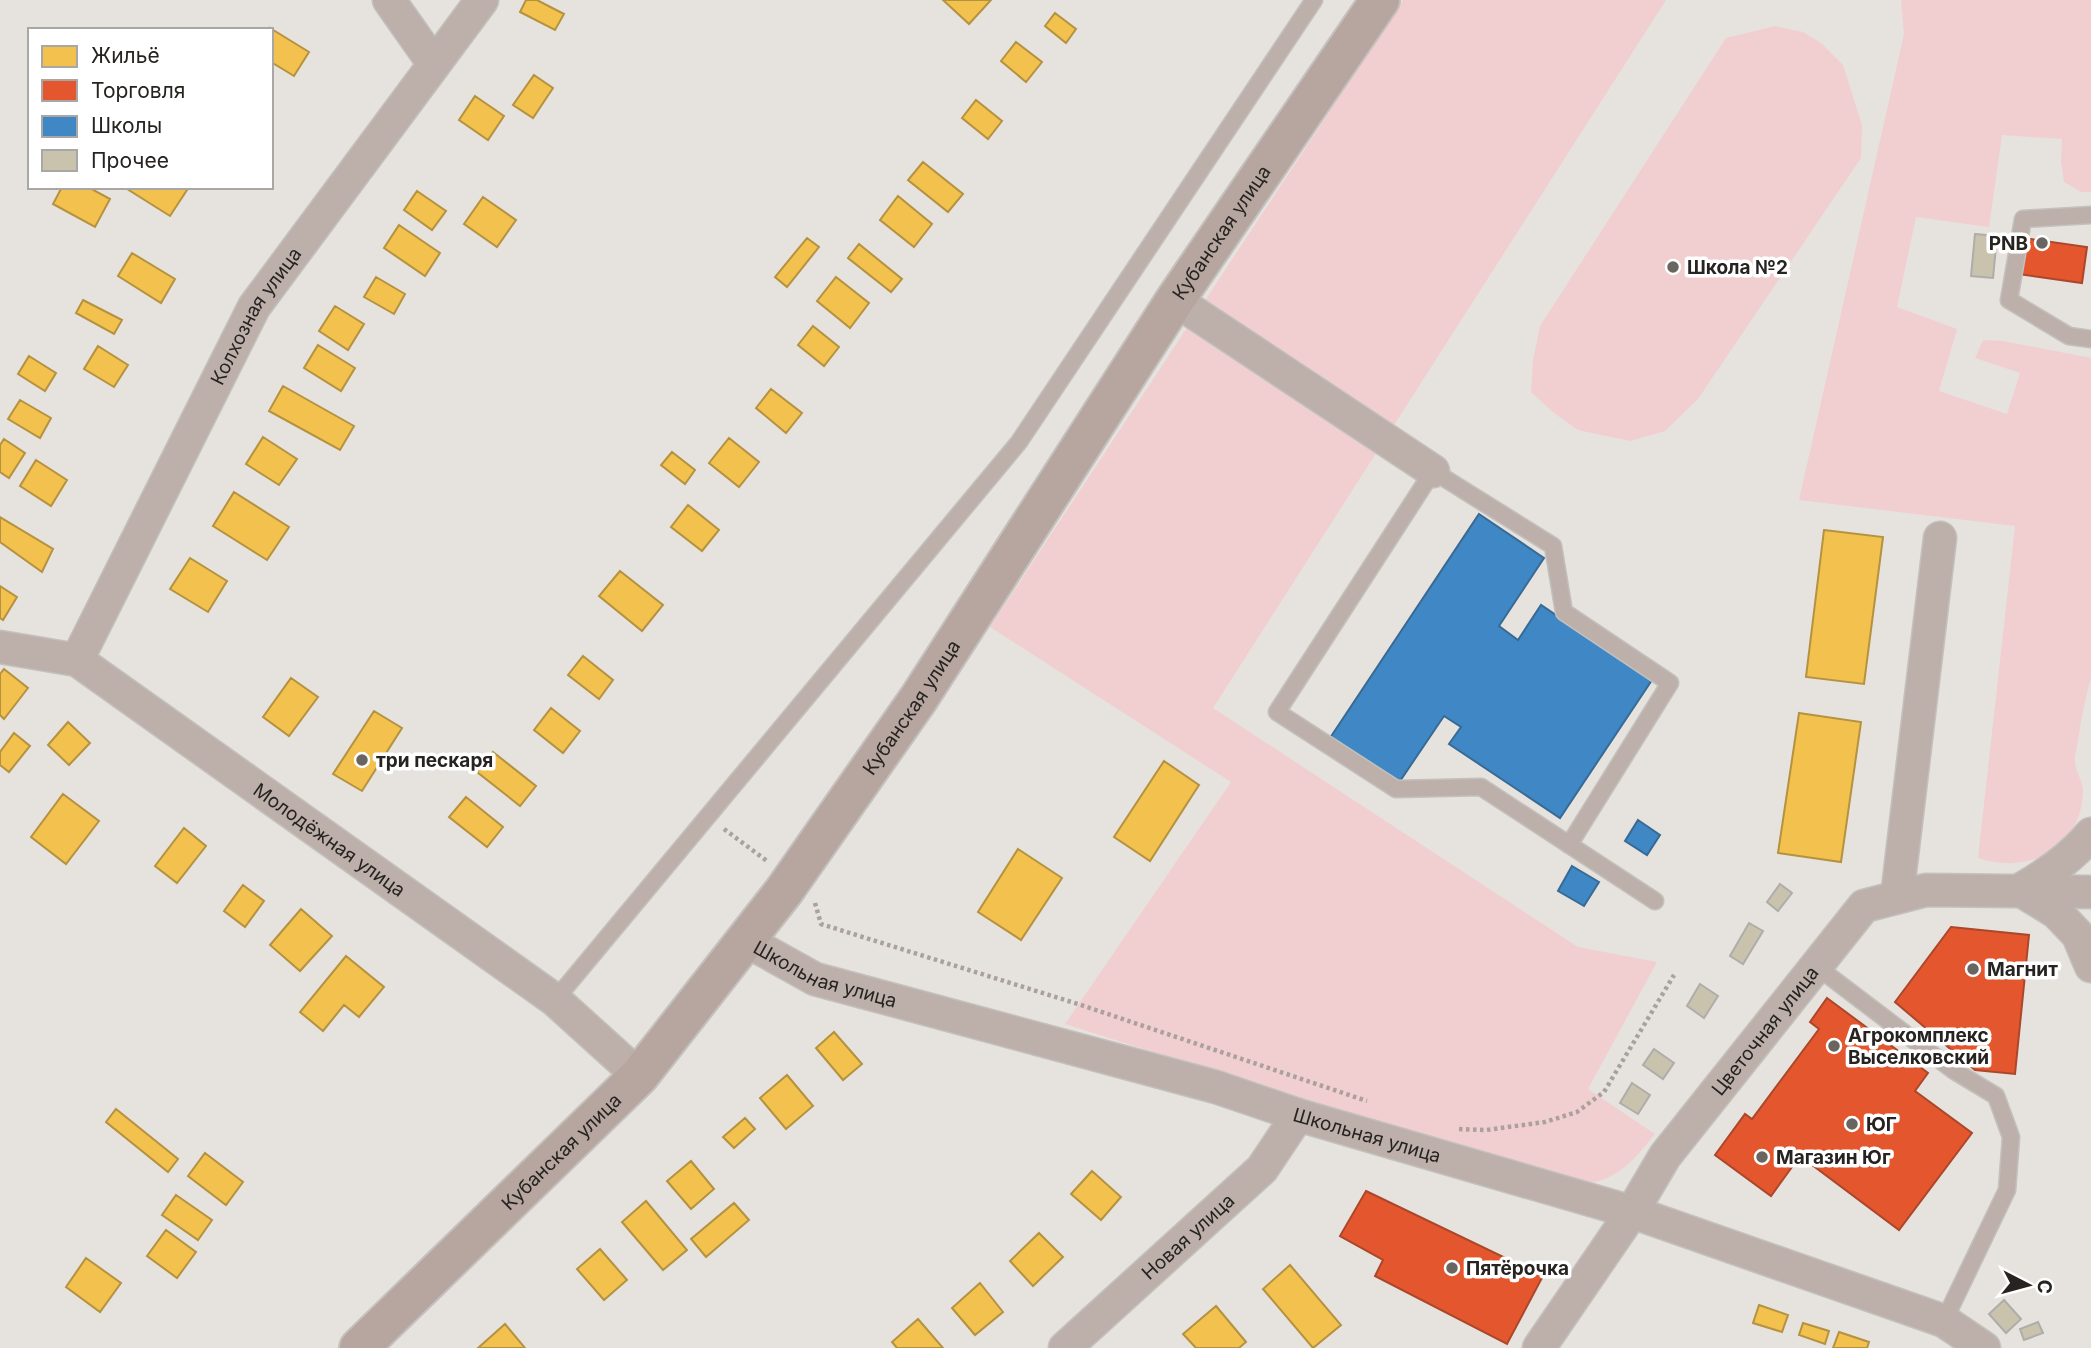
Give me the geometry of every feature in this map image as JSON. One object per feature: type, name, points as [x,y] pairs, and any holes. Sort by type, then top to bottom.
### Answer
[{"type":"main road","name":"Кубанская улица","points":[[359,1348],[639,1076],[792,878],[919,698],[1175,300],[1380,0]]},
{"type":"street","points":[[389,0],[434,64]]},
{"type":"street","name":"Колхозная улица","points":[[77,660],[254,307],[482,0]]},
{"type":"street","points":[[1175,300],[1433,471]]},
{"type":"street","points":[[1897,897],[1940,538]]},
{"type":"street","name":"Молодёжная улица","points":[[0,647],[77,660],[555,1000],[639,1076]]},
{"type":"street","points":[[2091,834],[2080,848],[2053,870],[2020,890],[2056,912],[2078,935],[2091,966]]},
{"type":"street","name":"Цветочная улица","points":[[1539,1348],[1632,1212],[1665,1156],[1864,906],[1926,890],[2091,892]]},
{"type":"street","name":"Школьная улица","points":[[745,940],[815,979],[1216,1087],[1298,1115],[1632,1212],[1944,1321],[1984,1348]]},
{"type":"street","name":"Новая улица","points":[[1065,1348],[1262,1169],[1298,1115]]},
{"type":"lane","points":[[555,1000],[1019,442],[1314,0]]},
{"type":"lane","points":[[2091,215],[2023,219],[2009,299],[2069,336],[2091,339]]},
{"type":"lane","points":[[1569,845],[1670,683],[1564,612],[1553,546],[1433,471],[1277,712],[1396,789],[1481,787],[1569,845],[1655,901]]},
{"type":"lane","points":[[1816,966],[1953,1070],[1996,1096],[2011,1137],[2007,1190],[1944,1321]]},
{"type":"path","points":[[708,817],[812,893],[821,925],[1077,1004],[1379,1105]]},
{"type":"path","points":[[1455,1129],[1486,1130],[1545,1122],[1577,1112],[1604,1092],[1674,975]]},
{"type":"shaded area","points":[[1403,0],[1666,0],[1213,708],[1578,947],[1657,962],[1588,1089],[1655,1134],[1621,1170],[1589,1184],[1574,1186],[1065,1024],[1231,782],[990,627]]},
{"type":"shaded area","points":[[1901,0],[2091,0],[2091,192],[2081,192],[2064,182],[2062,139],[2002,135],[1989,227],[1916,217],[1897,307],[1957,329],[1939,391],[2007,414],[2020,373],[1975,358],[1983,340],[2003,341],[2091,358],[2091,678],[2075,760],[2083,793],[2080,813],[2062,843],[2033,860],[2016,863],[1978,858],[2015,526],[1799,500],[1904,34]]},
{"type":"shaded area","points":[[1775,26],[1803,32],[1821,43],[1843,65],[1862,125],[1861,158],[1698,399],[1665,431],[1630,441],[1578,430],[1531,392],[1533,360],[1540,326],[1726,38]]},
{"type":"building: Жильё","points":[[526,0],[537,0],[564,14],[555,30],[520,12]]},
{"type":"building: Жильё","points":[[943,0],[991,0],[969,24]]},
{"type":"building: Жильё","points":[[1055,13],[1076,29],[1066,43],[1045,26]]},
{"type":"building: Жильё","points":[[273,30],[309,52],[294,76],[273,63]]},
{"type":"building: Жильё","points":[[1016,42],[1042,62],[1026,82],[1001,61]]},
{"type":"building: Жильё","points":[[534,75],[553,88],[533,118],[513,105]]},
{"type":"building: Жильё","points":[[475,96],[504,116],[488,140],[459,120]]},
{"type":"building: Жильё","points":[[976,100],[1002,121],[988,139],[962,118]]},
{"type":"building: Жильё","points":[[923,162],[963,194],[948,212],[908,180]]},
{"type":"building: Жильё","points":[[61,189],[92,189],[110,199],[95,227],[53,204]]},
{"type":"building: Жильё","points":[[127,189],[188,189],[170,216]]},
{"type":"building: Жильё","points":[[417,191],[446,211],[432,230],[404,210]]},
{"type":"building: Жильё","points":[[898,196],[932,224],[914,247],[880,220]]},
{"type":"building: Жильё","points":[[483,197],[516,220],[497,247],[464,224]]},
{"type":"building: Жильё","points":[[399,225],[440,253],[425,276],[384,248]]},
{"type":"building: Жильё","points":[[807,238],[819,247],[787,287],[775,277]]},
{"type":"building: Жильё","points":[[859,244],[902,279],[891,292],[848,258]]},
{"type":"building: Жильё","points":[[132,253],[175,279],[161,303],[118,276]]},
{"type":"building: Жильё","points":[[376,277],[405,294],[394,314],[364,297]]},
{"type":"building: Жильё","points":[[836,277],[869,303],[850,328],[817,301]]},
{"type":"building: Жильё","points":[[83,300],[122,320],[114,334],[76,313]]},
{"type":"building: Жильё","points":[[335,306],[364,324],[348,350],[319,331]]},
{"type":"building: Жильё","points":[[813,326],[839,347],[824,366],[798,345]]},
{"type":"building: Жильё","points":[[318,345],[355,368],[341,391],[304,368]]},
{"type":"building: Жильё","points":[[98,346],[128,365],[114,387],[84,369]]},
{"type":"building: Жильё","points":[[29,356],[56,373],[45,391],[18,374]]},
{"type":"building: Жильё","points":[[283,386],[354,426],[340,450],[269,411]]},
{"type":"building: Жильё","points":[[771,389],[802,413],[786,433],[756,408]]},
{"type":"building: Жильё","points":[[20,400],[51,418],[40,438],[8,419]]},
{"type":"building: Жильё","points":[[263,437],[297,459],[279,485],[246,464]]},
{"type":"building: Жильё","points":[[729,438],[759,462],[739,487],[709,463]]},
{"type":"building: Жильё","points":[[4,439],[25,453],[9,478],[0,472],[0,445]]},
{"type":"building: Жильё","points":[[672,452],[695,470],[685,484],[661,465]]},
{"type":"building: Жильё","points":[[36,460],[67,480],[51,506],[20,486]]},
{"type":"building: Жильё","points":[[234,492],[289,527],[267,560],[213,526]]},
{"type":"building: Жильё","points":[[688,505],[719,530],[702,551],[671,527]]},
{"type":"building: Жильё","points":[[0,517],[53,549],[42,572],[0,542]]},
{"type":"building: Жильё","points":[[1824,530],[1883,537],[1864,684],[1806,677]]},
{"type":"building: Жильё","points":[[190,558],[227,581],[208,612],[170,589]]},
{"type":"building: Жильё","points":[[620,571],[663,605],[642,631],[599,596]]},
{"type":"building: Жильё","points":[[0,586],[17,597],[3,620],[0,618]]},
{"type":"building: Жильё","points":[[583,656],[613,680],[599,699],[568,675]]},
{"type":"building: Жильё","points":[[4,669],[28,688],[4,719],[0,715],[0,674]]},
{"type":"building: Жильё","points":[[291,678],[318,697],[289,736],[263,717]]},
{"type":"building: Жильё","points":[[551,708],[580,731],[563,753],[534,730]]},
{"type":"building: Жильё","points":[[374,711],[402,728],[362,791],[333,774]]},
{"type":"building: Жильё","points":[[1799,713],[1861,722],[1841,862],[1778,853]]},
{"type":"building: Жильё","points":[[68,722],[90,743],[69,765],[48,745]]},
{"type":"building: Жильё","points":[[14,733],[30,746],[9,772],[0,765],[0,752]]},
{"type":"building: Жильё","points":[[493,752],[536,786],[520,806],[477,772]]},
{"type":"building: Жильё","points":[[1164,761],[1199,785],[1150,861],[1114,837]]},
{"type":"building: Жильё","points":[[63,794],[99,821],[66,864],[31,837]]},
{"type":"building: Жильё","points":[[466,797],[503,827],[487,847],[449,817]]},
{"type":"building: Жильё","points":[[184,828],[206,846],[177,883],[155,866]]},
{"type":"building: Жильё","points":[[1018,849],[1062,878],[1021,940],[978,912]]},
{"type":"building: Жильё","points":[[243,885],[264,901],[245,927],[224,911]]},
{"type":"building: Жильё","points":[[301,909],[332,936],[300,971],[270,945]]},
{"type":"building: Жильё","points":[[346,956],[384,987],[359,1017],[344,1005],[323,1031],[300,1012]]},
{"type":"building: Жильё","points":[[834,1032],[862,1064],[843,1080],[816,1048]]},
{"type":"building: Жильё","points":[[787,1075],[813,1106],[786,1129],[760,1098]]},
{"type":"building: Жильё","points":[[116,1109],[178,1159],[168,1172],[106,1122]]},
{"type":"building: Жильё","points":[[745,1118],[755,1129],[734,1148],[723,1137]]},
{"type":"building: Жильё","points":[[205,1153],[243,1182],[226,1205],[188,1176]]},
{"type":"building: Жильё","points":[[691,1161],[714,1189],[691,1209],[667,1181]]},
{"type":"building: Жильё","points":[[1092,1171],[1121,1197],[1101,1220],[1071,1194]]},
{"type":"building: Жильё","points":[[176,1195],[212,1220],[198,1240],[162,1215]]},
{"type":"building: Жильё","points":[[646,1201],[687,1250],[663,1270],[622,1222]]},
{"type":"building: Жильё","points":[[734,1203],[749,1220],[706,1257],[691,1239]]},
{"type":"building: Жильё","points":[[166,1230],[196,1252],[177,1278],[147,1256]]},
{"type":"building: Жильё","points":[[1039,1233],[1063,1257],[1033,1286],[1010,1261]]},
{"type":"building: Жильё","points":[[600,1249],[627,1280],[604,1300],[577,1269]]},
{"type":"building: Жильё","points":[[86,1258],[121,1283],[100,1312],[66,1287]]},
{"type":"building: Жильё","points":[[1290,1265],[1341,1325],[1313,1348],[1263,1289]]},
{"type":"building: Жильё","points":[[980,1283],[1003,1312],[975,1335],[952,1308]]},
{"type":"building: Жильё","points":[[1759,1305],[1788,1315],[1782,1332],[1753,1323]]},
{"type":"building: Жильё","points":[[1216,1306],[1246,1342],[1239,1348],[1196,1348],[1183,1334]]},
{"type":"building: Жильё","points":[[918,1319],[943,1348],[897,1348],[892,1342]]},
{"type":"building: Жильё","points":[[1803,1323],[1829,1331],[1825,1344],[1799,1335]]},
{"type":"building: Жильё","points":[[505,1324],[525,1348],[478,1348]]},
{"type":"building: Жильё","points":[[1839,1332],[1869,1342],[1867,1348],[1833,1348]]},
{"type":"building: Торговля","points":[[2024,238],[2087,247],[2082,283],[2018,274]]},
{"type":"building: Торговля","name":"Магнит","points":[[1951,927],[2029,935],[2015,1074],[1975,1070],[1895,1002]]},
{"type":"building: Торговля","points":[[1827,998],[1928,1073],[1915,1091],[1972,1133],[1899,1230],[1800,1156],[1771,1196],[1715,1155],[1745,1114],[1752,1119],[1819,1029],[1810,1022]]},
{"type":"building: Торговля","name":"Пятёрочка","points":[[1366,1191],[1543,1276],[1507,1344],[1375,1276],[1383,1260],[1340,1236]]},
{"type":"building: Школы","points":[[1479,514],[1544,558],[1499,626],[1518,640],[1541,605],[1652,680],[1560,818],[1449,744],[1461,727],[1444,716],[1398,784],[1330,738]]},
{"type":"building: Школы","points":[[1638,820],[1660,835],[1647,855],[1625,841]]},
{"type":"building: Школы","points":[[1572,866],[1599,882],[1584,906],[1558,891]]},
{"type":"building: Прочее","points":[[1975,234],[1997,236],[1993,278],[1971,276]]},
{"type":"building: Прочее","points":[[1780,884],[1792,893],[1778,911],[1767,902]]},
{"type":"building: Прочее","points":[[1749,923],[1763,931],[1743,964],[1730,956]]},
{"type":"building: Прочее","points":[[1700,984],[1718,996],[1704,1018],[1687,1006]]},
{"type":"building: Прочее","points":[[1654,1049],[1674,1063],[1663,1079],[1643,1065]]},
{"type":"building: Прочее","points":[[1632,1083],[1650,1095],[1638,1114],[1620,1103]]},
{"type":"building: Прочее","points":[[2004,1300],[2021,1319],[2006,1333],[1989,1314]]},
{"type":"building: Прочее","points":[[2038,1322],[2043,1333],[2024,1340],[2020,1329]]},
{"type":"place","name":"PNB","points":[[2042,243]]},
{"type":"place","name":"Школа №2","points":[[1673,267]]},
{"type":"place","name":"три пескаря","points":[[362,760]]},
{"type":"place","name":"Магнит","points":[[1973,969]]},
{"type":"place","name":"Агрокомплекс Выселковский","points":[[1834,1046]]},
{"type":"place","name":"ЮГ","points":[[1852,1124]]},
{"type":"place","name":"Магазин Юг","points":[[1762,1157]]},
{"type":"place","name":"Пятёрочка","points":[[1452,1268]]}]
